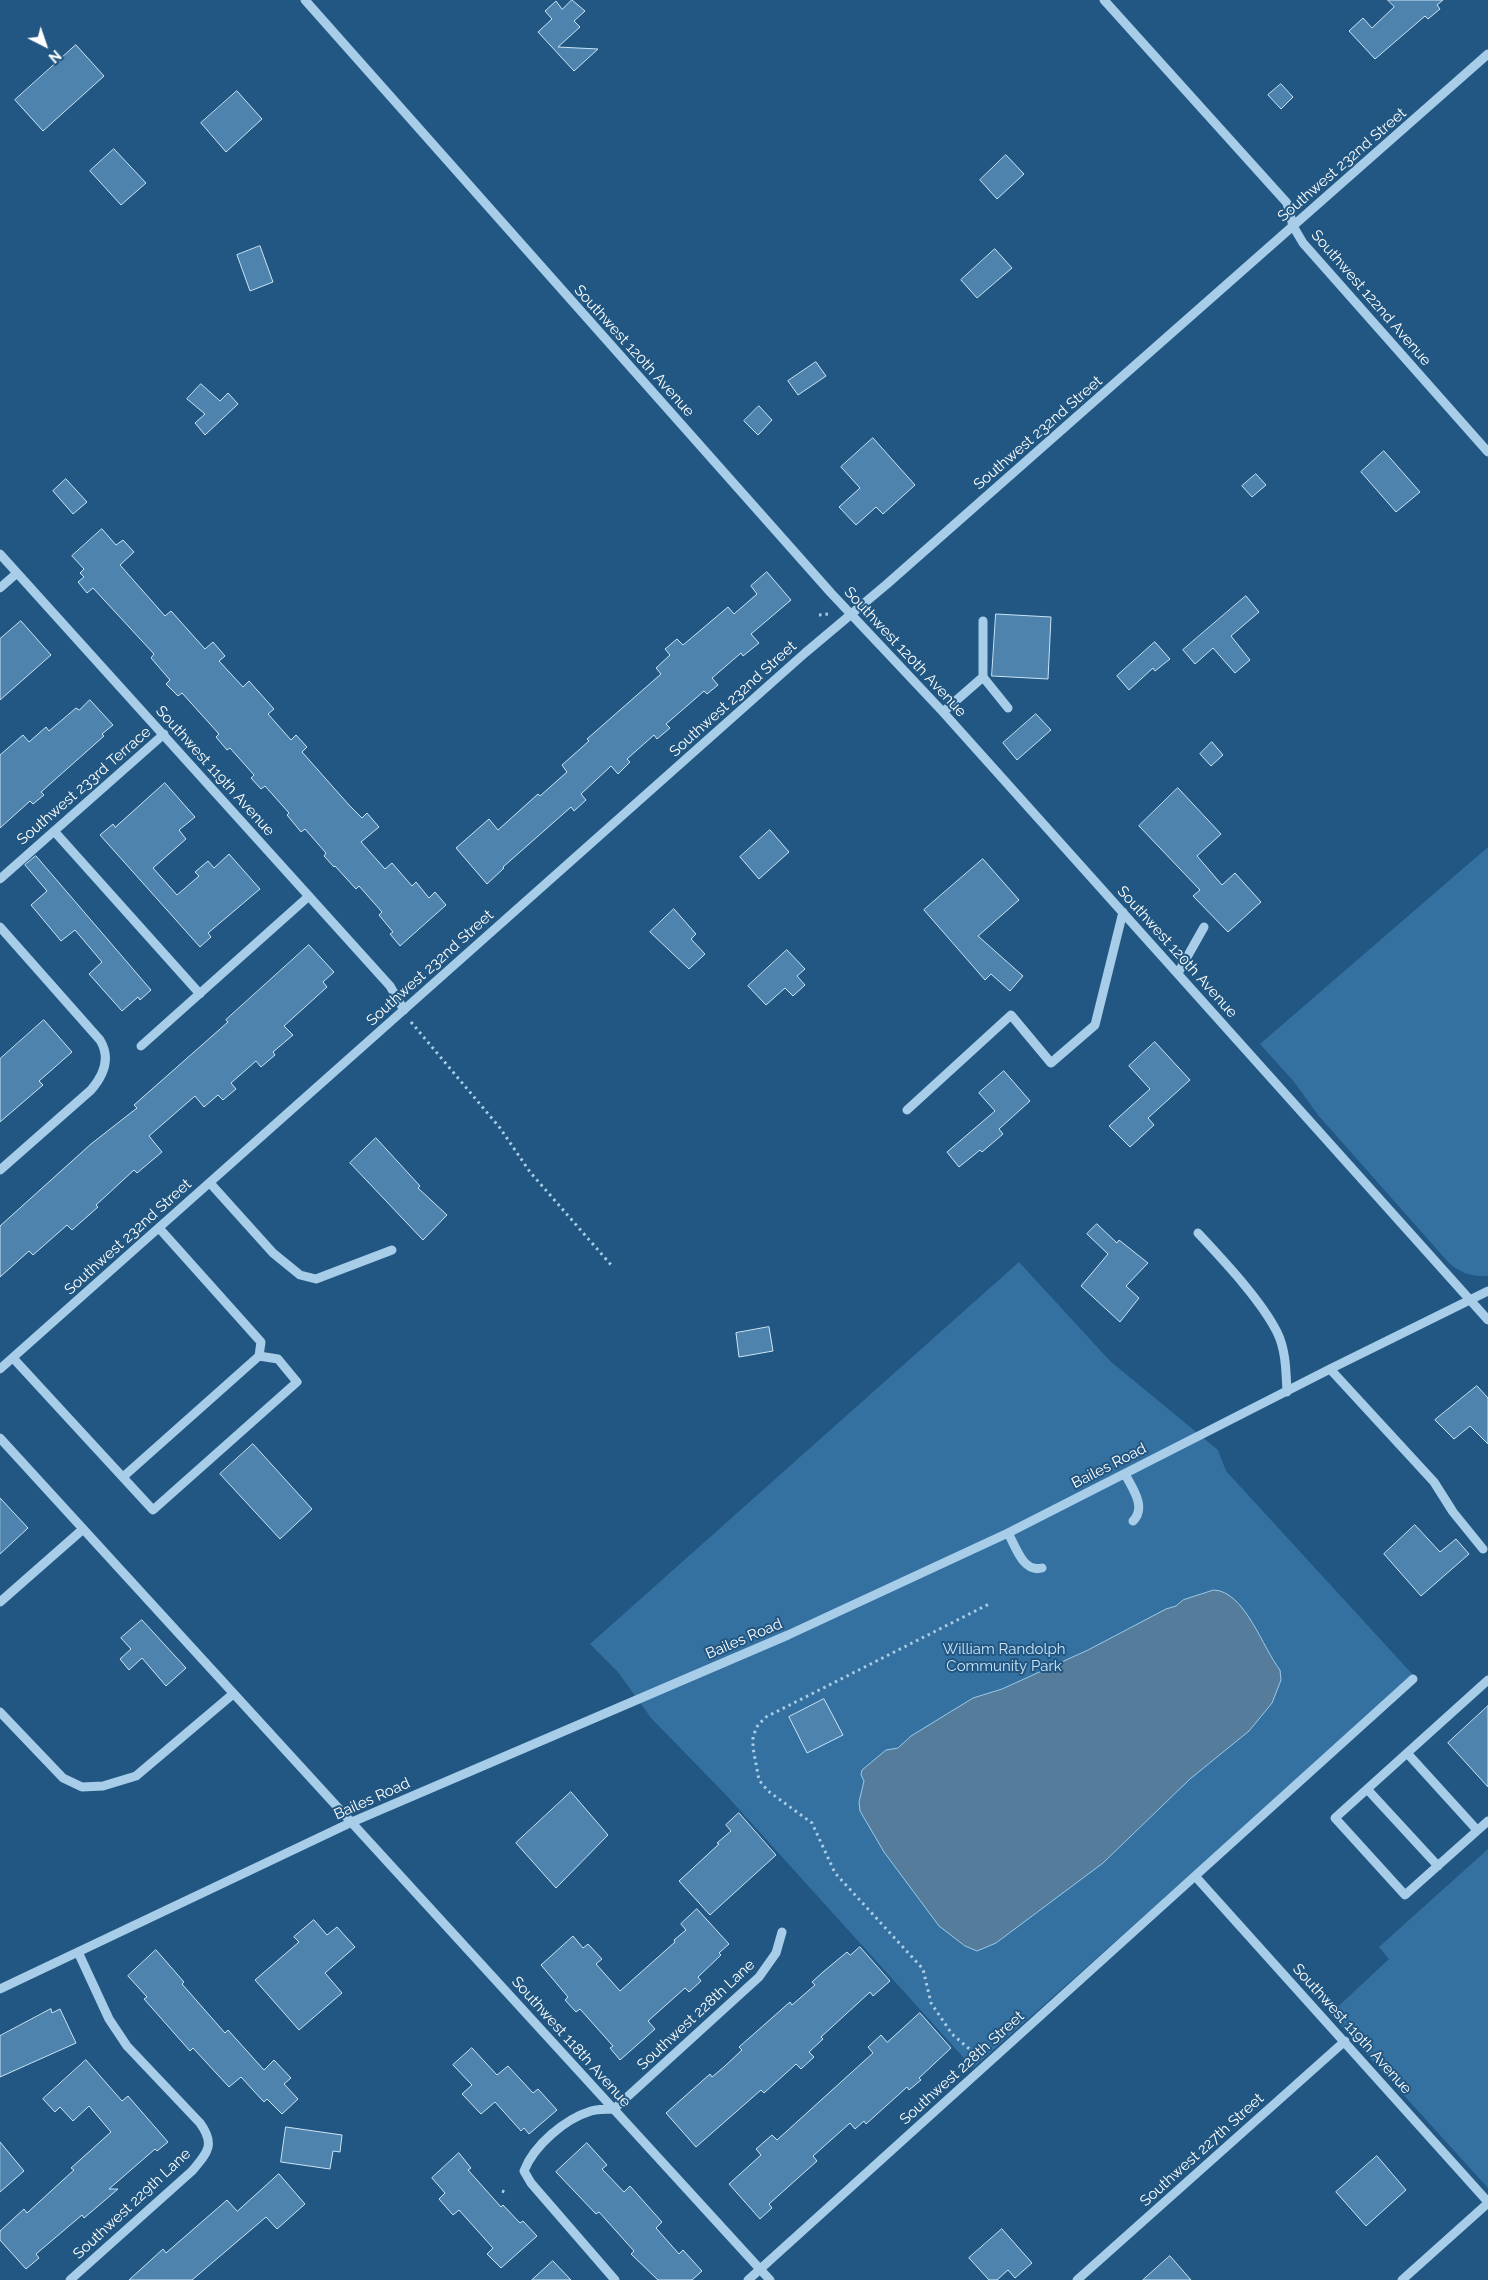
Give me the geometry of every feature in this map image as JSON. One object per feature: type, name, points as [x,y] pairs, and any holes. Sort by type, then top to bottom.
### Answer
[{"type":"street","name":"Southwest 120th Avenue","points":[[305,0],[852,614],[943,712],[1488,1320]]},
{"type":"street","name":"Southwest 122nd Avenue","points":[[1104,0],[1287,203],[1293,226],[1303,243],[1488,452]]},
{"type":"street","name":"Southwest 232nd Street","points":[[0,1369],[805,653],[852,614],[1488,54]]},
{"type":"street","name":"Southwest 119th Avenue","points":[[0,554],[390,986],[404,1010]]},
{"type":"street","points":[[0,588],[17,573]]},
{"type":"street","points":[[983,621],[983,677],[1008,708]]},
{"type":"street","points":[[943,712],[983,677]]},
{"type":"street","name":"Southwest 233rd Terrace","points":[[0,879],[164,734]]},
{"type":"street","points":[[54,831],[200,994]]},
{"type":"street","points":[[141,1046],[310,896]]},
{"type":"street","points":[[907,1110],[1011,1015],[1051,1063],[1095,1025],[1123,912]]},
{"type":"street","points":[[0,927],[96,1034],[105,1047],[106,1061],[102,1075],[91,1090],[0,1170]]},
{"type":"street","points":[[1178,973],[1204,927]]},
{"type":"street","points":[[210,1183],[273,1253],[300,1275],[316,1279],[392,1250]]},
{"type":"street","points":[[123,1478],[259,1356],[261,1342],[159,1228]]},
{"type":"street","points":[[1198,1233],[1250,1293],[1277,1332],[1284,1352],[1287,1392]]},
{"type":"street","name":"Bailes Road","points":[[0,1989],[352,1822],[788,1635],[1008,1533],[1488,1291]]},
{"type":"street","points":[[13,1358],[153,1510],[297,1382],[278,1360],[259,1356]]},
{"type":"street","points":[[1330,1369],[1434,1482],[1453,1512],[1483,1549]]},
{"type":"street","name":"Southwest 118th Avenue","points":[[0,1438],[82,1530],[352,1822],[770,2280]]},
{"type":"street","points":[[1125,1474],[1139,1505],[1138,1514],[1133,1521]]},
{"type":"street","points":[[0,1602],[82,1530]]},
{"type":"street","points":[[1008,1533],[1025,1564],[1033,1569],[1042,1568]]},
{"type":"street","name":"Southwest 228th Street","points":[[748,2280],[1413,1680]]},
{"type":"street","points":[[1488,1680],[1335,1818],[1405,1895],[1488,1821]]},
{"type":"street","points":[[0,1712],[63,1778],[82,1788],[104,1786],[136,1776],[233,1694]]},
{"type":"street","points":[[1407,1753],[1477,1830]]},
{"type":"street","points":[[1367,1789],[1438,1866]]},
{"type":"street","name":"Southwest 119th Avenue","points":[[1195,1876],[1345,2041],[1488,2203]]},
{"type":"street","name":"Southwest 228th Lane","points":[[614,2109],[759,1977],[776,1953],[782,1932]]},
{"type":"street","name":"Southwest 229th Lane","points":[[70,2280],[192,2171],[205,2155],[209,2145],[208,2134],[200,2123],[127,2046],[108,2018],[78,1952]]},
{"type":"street","name":"Southwest 227th Street","points":[[1076,2280],[1345,2041]]},
{"type":"street","points":[[614,2109],[594,2110],[584,2113],[567,2123],[539,2147],[524,2171],[531,2183],[615,2280]]},
{"type":"street","points":[[1402,2280],[1488,2203]]},
{"type":"path","points":[[404,1010],[413,1026],[500,1128],[530,1172],[612,1266]]},
{"type":"path","points":[[974,2053],[952,2034],[931,2003],[923,1969],[835,1873],[812,1823],[763,1786],[756,1769],[753,1736],[758,1725],[766,1717],[992,1603]]},
{"type":"path","points":[[502,2191],[508,2193]]},
{"type":"green space","points":[[1488,847],[1488,1276],[1482,1276],[1467,1274],[1449,1263],[1318,1115],[1295,1083],[1260,1044]]},
{"type":"green space","name":"William Randolph Community Park","points":[[1019,1262],[1110,1361],[1218,1450],[1226,1471],[1414,1676],[973,2068],[726,1795],[651,1718],[618,1672],[590,1644]]},
{"type":"green space","points":[[1488,1849],[1488,2188],[1330,2014],[1389,1959],[1379,1947]]},
{"type":"shaded area","points":[[1214,1590],[1225,1593],[1244,1610],[1280,1670],[1281,1680],[1272,1703],[1249,1731],[1190,1779],[1103,1863],[996,1943],[977,1951],[965,1946],[939,1926],[884,1852],[860,1811],[859,1802],[864,1781],[861,1775],[862,1770],[886,1750],[898,1748],[911,1736],[973,1698],[1002,1689],[1088,1650],[1166,1609],[1176,1606],[1183,1600]]},
{"type":"building","points":[[572,0],[585,11],[574,21],[580,27],[558,47],[598,49],[574,71],[538,32],[552,19],[545,11],[556,1],[562,9]]},
{"type":"building","points":[[1388,0],[1443,0],[1437,5],[1440,9],[1428,19],[1425,16],[1375,59],[1349,31],[1363,18],[1372,28],[1394,7]]},
{"type":"building","points":[[76,45],[104,76],[43,131],[15,100]]},
{"type":"building","points":[[1281,84],[1293,97],[1281,109],[1268,95]]},
{"type":"building","points":[[237,91],[262,119],[226,152],[201,123]]},
{"type":"building","points":[[114,149],[146,183],[121,205],[90,171]]},
{"type":"building","points":[[1006,155],[1024,174],[997,199],[980,180]]},
{"type":"building","points":[[260,246],[273,282],[250,291],[237,255]]},
{"type":"building","points":[[995,249],[1012,268],[977,298],[961,280]]},
{"type":"building","points":[[816,362],[826,376],[798,395],[788,381]]},
{"type":"building","points":[[201,384],[220,401],[228,393],[238,404],[205,435],[195,423],[205,414],[187,399]]},
{"type":"building","points":[[759,406],[772,420],[758,435],[744,421]]},
{"type":"building","points":[[873,438],[915,485],[883,514],[876,507],[856,525],[839,507],[860,488],[841,467]]},
{"type":"building","points":[[1384,451],[1420,492],[1396,512],[1361,472]]},
{"type":"building","points":[[1256,474],[1266,485],[1252,497],[1242,486]]},
{"type":"building","points":[[66,479],[87,502],[73,514],[53,491]]},
{"type":"building","points":[[102,529],[116,545],[123,540],[134,552],[120,565],[165,616],[171,611],[205,649],[213,642],[225,656],[219,661],[243,687],[249,681],[274,709],[268,714],[291,740],[296,735],[307,747],[302,752],[349,805],[362,818],[367,813],[379,827],[361,842],[385,869],[392,863],[412,886],[416,882],[429,898],[435,892],[446,905],[400,946],[390,934],[393,932],[379,915],[382,912],[359,886],[356,889],[334,867],[324,856],[326,853],[305,829],[301,832],[287,815],[289,813],[265,786],[261,789],[251,778],[254,775],[230,748],[227,750],[216,737],[219,734],[182,693],[178,696],[166,684],[170,680],[151,658],[154,654],[93,588],[87,593],[78,582],[84,577],[80,573],[84,569],[72,556]]},
{"type":"building","points":[[767,572],[791,600],[751,634],[759,643],[743,656],[741,653],[712,678],[718,685],[707,694],[704,691],[666,724],[670,728],[657,739],[654,735],[627,759],[630,762],[618,774],[611,766],[581,794],[586,800],[574,811],[571,807],[503,867],[487,884],[456,848],[489,819],[498,830],[538,794],[540,796],[567,772],[562,765],[589,741],[587,739],[661,674],[656,668],[670,655],[665,649],[677,639],[683,645],[728,607],[734,614],[757,594],[751,586]]},
{"type":"building","points":[[1246,596],[1259,612],[1231,636],[1250,660],[1235,673],[1213,648],[1195,664],[1183,650]]},
{"type":"building","points":[[996,614],[1051,617],[1048,679],[992,676]]},
{"type":"building","points":[[21,621],[51,655],[0,700],[0,639]]},
{"type":"building","points":[[1155,642],[1170,659],[1155,671],[1153,668],[1129,690],[1117,676]]},
{"type":"building","points":[[90,700],[113,725],[102,734],[104,736],[41,792],[44,795],[33,804],[30,801],[0,828],[0,755],[23,735],[29,742],[46,727],[49,731],[76,708],[79,710]]},
{"type":"building","points":[[1036,714],[1051,730],[1017,760],[1003,743]]},
{"type":"building","points":[[1212,742],[1223,755],[1211,766],[1200,754]]},
{"type":"building","points":[[165,783],[195,817],[179,830],[186,839],[153,868],[177,895],[199,876],[195,872],[208,861],[214,868],[229,854],[260,889],[208,933],[211,937],[200,947],[100,835],[113,824],[115,827]]},
{"type":"building","points":[[1178,788],[1221,834],[1197,856],[1222,885],[1235,873],[1261,902],[1228,932],[1193,896],[1200,890],[1139,826]]},
{"type":"building","points":[[770,830],[789,852],[759,879],[740,857]]},
{"type":"building","points":[[36,856],[151,990],[140,1000],[138,997],[122,1011],[89,974],[102,962],[75,930],[61,941],[31,905],[47,891],[25,865]]},
{"type":"building","points":[[983,859],[1019,900],[978,936],[1023,976],[1010,991],[991,974],[985,980],[924,910]]},
{"type":"building","points":[[674,909],[696,934],[691,939],[705,954],[689,969],[650,932]]},
{"type":"building","points":[[309,945],[334,972],[323,982],[327,987],[284,1026],[293,1035],[273,1052],[275,1055],[261,1067],[256,1061],[231,1083],[236,1089],[223,1100],[218,1095],[204,1107],[195,1096],[149,1136],[162,1152],[137,1173],[134,1170],[96,1205],[98,1207],[72,1230],[67,1225],[33,1255],[29,1251],[0,1277],[0,1226],[91,1144],[137,1108],[134,1105],[228,1022],[226,1020]]},
{"type":"building","points":[[787,950],[805,969],[797,976],[805,985],[793,996],[785,988],[766,1005],[748,986]]},
{"type":"building","points":[[44,1020],[72,1052],[39,1081],[43,1085],[0,1122],[0,1059]]},
{"type":"building","points":[[1155,1042],[1190,1080],[1148,1118],[1154,1125],[1130,1147],[1109,1126],[1150,1089],[1129,1066]]},
{"type":"building","points":[[1004,1071],[1030,1101],[999,1129],[1003,1134],[982,1152],[980,1150],[959,1167],[947,1152],[995,1111],[979,1093]]},
{"type":"building","points":[[376,1138],[420,1186],[418,1188],[447,1215],[423,1240],[350,1163]]},
{"type":"building","points":[[1097,1224],[1117,1243],[1119,1240],[1148,1263],[1126,1286],[1139,1298],[1120,1322],[1081,1286],[1108,1254],[1087,1234]]},
{"type":"building","points":[[769,1327],[773,1351],[739,1357],[736,1333]]},
{"type":"building","points":[[1477,1386],[1488,1398],[1488,1444],[1470,1426],[1454,1439],[1435,1420]]},
{"type":"building","points":[[253,1444],[312,1509],[280,1539],[220,1474]]},
{"type":"building","points":[[0,1498],[28,1528],[0,1554]]},
{"type":"building","points":[[1415,1525],[1440,1552],[1456,1539],[1469,1554],[1421,1596],[1384,1554]]},
{"type":"building","points":[[142,1620],[186,1668],[166,1686],[142,1658],[129,1670],[120,1659],[131,1649],[121,1638]]},
{"type":"building","points":[[824,1699],[843,1735],[807,1753],[789,1717]]},
{"type":"building","points":[[1488,1706],[1488,1787],[1448,1743]]},
{"type":"building","points":[[571,1792],[608,1835],[556,1888],[516,1843]]},
{"type":"building","points":[[739,1813],[776,1855],[710,1915],[679,1881],[731,1831],[726,1825]]},
{"type":"building","points":[[697,1909],[729,1944],[719,1953],[721,1955],[698,1977],[701,1981],[689,1992],[685,1988],[648,2021],[655,2029],[620,2060],[610,2048],[613,2046],[580,2009],[576,2012],[565,2000],[568,1997],[541,1965],[573,1936],[583,1948],[588,1944],[602,1959],[596,1964],[620,1991],[675,1942],[674,1940],[686,1930],[681,1924]]},
{"type":"building","points":[[314,1920],[327,1935],[337,1927],[355,1947],[325,1973],[342,1993],[299,2030],[255,1980],[299,1942],[294,1937]]},
{"type":"building","points":[[860,1947],[890,1981],[873,1996],[870,1992],[821,2037],[823,2039],[809,2052],[814,2057],[801,2069],[796,2064],[764,2093],[761,2090],[696,2147],[666,2113],[710,2074],[712,2077],[725,2066],[742,2050],[739,2047],[790,2002],[792,2005],[815,1985],[812,1982],[823,1972],[847,1952],[850,1955]]},
{"type":"building","points":[[156,1950],[184,1982],[182,1984],[225,2033],[228,2030],[264,2070],[274,2060],[291,2078],[284,2084],[298,2099],[282,2114],[267,2099],[264,2102],[241,2077],[229,2087],[193,2048],[190,2051],[144,1999],[147,1997],[128,1976]]},
{"type":"building","points":[[51,2009],[52,2013],[60,2009],[76,2043],[0,2077],[0,2036]]},
{"type":"building","points":[[920,2013],[951,2048],[919,2078],[921,2080],[909,2090],[907,2087],[866,2124],[864,2121],[855,2129],[850,2123],[813,2156],[817,2161],[769,2204],[772,2208],[760,2219],[729,2184],[761,2155],[756,2149],[772,2135],[777,2140],[873,2053],[868,2047],[881,2035],[887,2042]]},
{"type":"building","points":[[472,2048],[497,2075],[508,2066],[533,2093],[538,2089],[557,2110],[529,2134],[524,2128],[521,2131],[495,2102],[481,2114],[462,2094],[472,2085],[453,2065]]},
{"type":"building","points":[[86,2060],[122,2101],[128,2096],[168,2142],[157,2151],[155,2149],[109,2189],[118,2189],[84,2218],[82,2215],[36,2254],[39,2258],[26,2269],[0,2240],[0,2231],[24,2209],[27,2213],[74,2170],[71,2168],[111,2132],[89,2106],[73,2121],[60,2107],[55,2112],[43,2099]]},
{"type":"building","points":[[286,2127],[342,2135],[340,2152],[333,2151],[330,2169],[281,2162]]},
{"type":"building","points":[[0,2142],[24,2171],[0,2192]]},
{"type":"building","points":[[587,2143],[607,2165],[602,2169],[624,2192],[630,2186],[662,2222],[656,2228],[679,2254],[683,2250],[702,2271],[692,2280],[658,2280],[631,2254],[634,2251],[599,2212],[596,2214],[556,2172]]},
{"type":"building","points":[[459,2153],[471,2168],[468,2170],[501,2207],[503,2205],[520,2223],[523,2221],[537,2236],[501,2268],[487,2254],[493,2248],[459,2210],[453,2215],[439,2199],[445,2193],[432,2178]]},
{"type":"building","points":[[1377,2156],[1406,2190],[1366,2226],[1336,2192]]},
{"type":"building","points":[[279,2174],[305,2204],[277,2229],[266,2217],[192,2280],[129,2280],[163,2249],[166,2253],[227,2200],[237,2211]]},
{"type":"building","points":[[1002,2229],[1032,2263],[1015,2278],[1008,2270],[997,2280],[989,2280],[969,2258]]},
{"type":"building","points":[[1170,2256],[1191,2280],[1143,2280]]},
{"type":"building","points":[[553,2261],[571,2280],[532,2280]]}]
